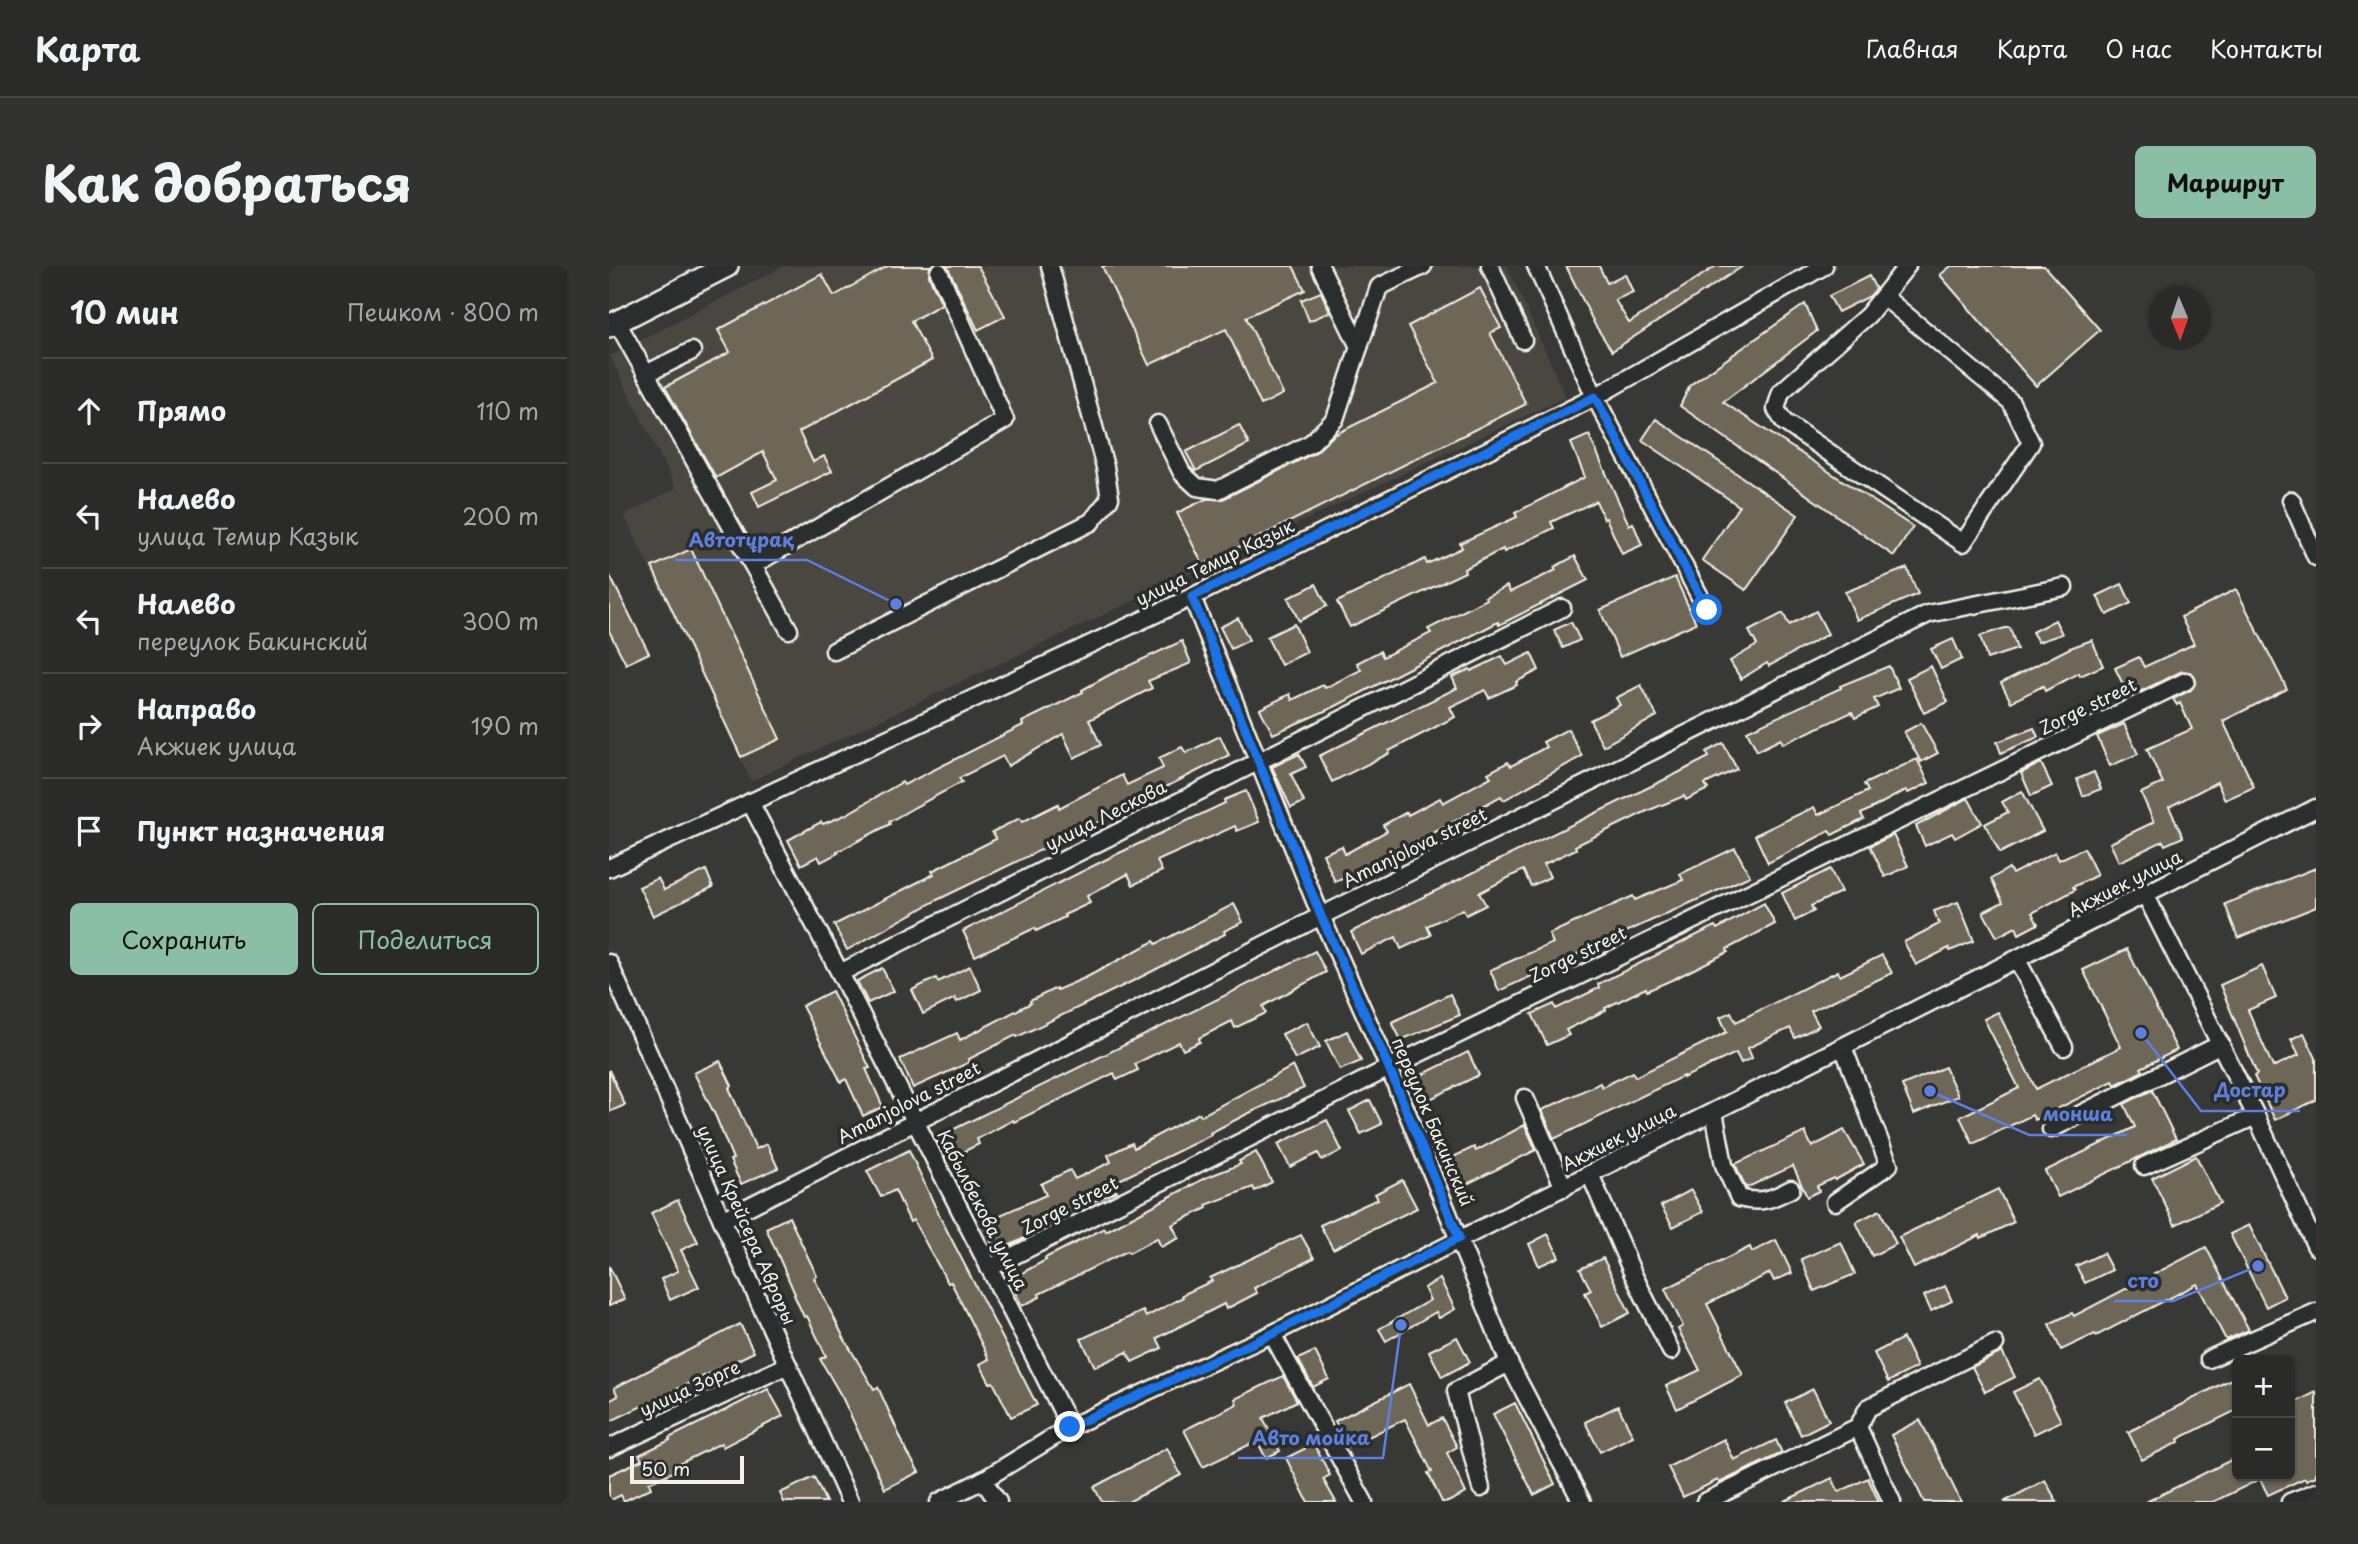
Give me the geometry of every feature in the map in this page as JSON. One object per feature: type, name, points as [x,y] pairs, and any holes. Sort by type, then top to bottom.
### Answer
[{"type":"main road","points":[[613,324],[727,266]]},
{"type":"street","points":[[834,651],[1091,522],[1110,498],[1105,467],[1050,266]]},
{"type":"street","points":[[1321,266],[1359,347]]},
{"type":"street","points":[[1158,424],[1182,473],[1197,487],[1218,490],[1311,443],[1335,419],[1379,287],[1397,272],[1423,266]]},
{"type":"street","points":[[1490,266],[1523,340]]},
{"type":"street","points":[[1536,266],[1595,397],[1707,610]]},
{"type":"street","points":[[1883,296],[2011,402],[2031,443],[1963,543],[1784,422],[1776,409],[1781,393],[1868,315],[1883,296],[1907,266]]},
{"type":"street","name":"улица Темир Казык","points":[[609,868],[1192,597],[1595,397],[1820,267]]},
{"type":"street","points":[[753,565],[1005,420],[939,272]]},
{"type":"street","points":[[613,324],[646,374],[789,630]]},
{"type":"street","points":[[646,374],[692,351]]},
{"type":"street","points":[[2291,500],[2316,557]]},
{"type":"street","name":"Amanjolova street","points":[[722,1220],[1321,916],[1928,614],[2064,587]]},
{"type":"street","name":"переулок Бакинский","points":[[1192,597],[1321,916],[1389,1068],[1509,1363],[1582,1502]]},
{"type":"street","name":"улица Лескова","points":[[841,973],[1562,608]]},
{"type":"street","name":"Zorge street","points":[[989,1268],[1389,1068],[2186,681]]},
{"type":"street","points":[[750,802],[841,973]]},
{"type":"street","name":"Акжиек улица","points":[[939,1502],[983,1480],[1070,1427],[1272,1334],[2316,808]]},
{"type":"street","points":[[2146,896],[2256,1116],[2316,1247]]},
{"type":"street","points":[[2017,960],[2064,1047]]},
{"type":"street","name":"улица Крейсера Авроры","points":[[609,963],[850,1502]]},
{"type":"street","name":"Кабылбекова улица","points":[[841,973],[1070,1427]]},
{"type":"street","points":[[2051,1129],[2221,1044]]},
{"type":"street","points":[[1835,1202],[1889,1165],[1843,1047]]},
{"type":"street","points":[[1525,1098],[1565,1188]]},
{"type":"street","points":[[1714,1112],[1724,1165],[1739,1198],[1754,1203],[1768,1201],[1791,1189]]},
{"type":"street","points":[[2144,1166],[2256,1116]]},
{"type":"street","points":[[1590,1174],[1633,1274],[1671,1351]]},
{"type":"street","points":[[2301,1212],[2316,1204]]},
{"type":"street","points":[[2209,1359],[2316,1312]]},
{"type":"street","points":[[1272,1334],[1364,1502]]},
{"type":"street","points":[[1705,1502],[1858,1427],[1868,1408],[1995,1344]]},
{"type":"street","points":[[1481,1488],[1456,1391],[1509,1363]]},
{"type":"street","name":"улица Зорге","points":[[609,1448],[788,1365]]},
{"type":"street","points":[[1858,1427],[1892,1502]]},
{"type":"street","points":[[983,1480],[998,1502]]},
{"type":"street","points":[[2290,1502],[2316,1492]]},
{"type":"shaded area","points":[[784,266],[1507,266],[1566,397],[751,781],[624,515],[676,488],[610,356]]},
{"type":"building","points":[[888,266],[930,266],[929,276],[942,304],[911,321],[932,360],[799,432],[813,462],[824,456],[832,471],[759,507],[752,492],[777,480],[763,452],[716,478],[665,387],[730,352],[718,330],[822,274],[834,296]]},
{"type":"building","points":[[947,266],[978,266],[1005,316],[978,330]]},
{"type":"building","points":[[1102,266],[1293,266],[1305,290],[1246,317],[1283,394],[1261,405],[1226,329],[1149,365]]},
{"type":"building","points":[[1566,266],[1599,266],[1607,283],[1625,274],[1633,292],[1615,300],[1629,323],[1716,266],[1743,266],[1612,351],[1595,325]]},
{"type":"building","points":[[1951,266],[2044,266],[2100,330],[2036,386],[1940,275]]},
{"type":"building","points":[[1869,276],[1876,289],[1870,296],[1838,312],[1829,296]]},
{"type":"building","points":[[1480,288],[1501,328],[1490,333],[1526,404],[1203,565],[1177,513],[1206,499],[1223,499],[1316,452],[1334,435],[1438,383],[1408,326]]},
{"type":"building","points":[[1321,292],[1330,312],[1309,321],[1301,300]]},
{"type":"building","points":[[1805,304],[1817,331],[1723,402],[1913,527],[1894,556],[1680,406],[1690,385]]},
{"type":"building","points":[[1656,419],[1798,515],[1746,590],[1702,560],[1739,506],[1642,440]]},
{"type":"building","points":[[1239,425],[1249,444],[1196,471],[1186,452]]},
{"type":"building","points":[[1589,435],[1629,525],[1633,523],[1642,545],[1622,554],[1596,501],[1551,522],[1554,528],[1504,552],[1503,549],[1464,569],[1465,572],[1350,627],[1337,602],[1425,559],[1427,564],[1462,548],[1460,543],[1517,517],[1515,513],[1585,477],[1571,443]]},
{"type":"building","points":[[691,549],[780,739],[741,757],[652,567]]},
{"type":"building","points":[[1575,556],[1588,580],[1499,625],[1498,622],[1334,707],[1273,734],[1260,709],[1290,694],[1292,700],[1323,685],[1325,688],[1361,670],[1357,663],[1380,651],[1383,657],[1431,633],[1428,629],[1487,599],[1485,597],[1507,586],[1510,592],[1556,570],[1554,567]]},
{"type":"building","points":[[1907,568],[1918,594],[1857,620],[1845,592]]},
{"type":"building","points":[[609,574],[649,653],[626,664],[609,631]]},
{"type":"building","points":[[1675,577],[1696,623],[1620,657],[1600,610]]},
{"type":"building","points":[[1316,584],[1327,606],[1299,621],[1288,598]]},
{"type":"building","points":[[2122,584],[2131,603],[2107,615],[2097,596]]},
{"type":"building","points":[[2236,589],[2287,689],[2223,721],[2254,787],[2225,800],[2217,782],[2169,807],[2183,837],[2165,845],[2163,841],[2119,862],[2110,843],[2154,822],[2141,793],[2163,783],[2147,749],[2192,729],[2180,703],[2177,705],[2173,699],[2191,690],[2196,681],[2192,673],[2182,671],[2129,697],[2115,668],[2139,657],[2144,667],[2194,644],[2181,617]]},
{"type":"building","points":[[1816,611],[1828,634],[1769,666],[1767,663],[1741,679],[1730,661],[1757,645],[1749,631],[1783,613],[1789,625]]},
{"type":"building","points":[[1238,618],[1249,640],[1231,649],[1220,627]]},
{"type":"building","points":[[2055,620],[2062,634],[2038,642],[2032,632]]},
{"type":"building","points":[[1571,622],[1580,640],[1563,648],[1554,630]]},
{"type":"building","points":[[1294,624],[1307,652],[1281,665],[1267,637]]},
{"type":"building","points":[[2010,628],[2017,649],[1987,659],[1980,636]]},
{"type":"building","points":[[1953,639],[1962,659],[1941,669],[1931,649]]},
{"type":"building","points":[[2092,640],[2103,666],[2080,676],[2079,673],[2045,691],[2043,686],[2011,702],[2001,683],[2070,648]]},
{"type":"building","points":[[1182,641],[1191,663],[1148,681],[1152,688],[1089,720],[1101,745],[1074,758],[1063,734],[1008,766],[1003,756],[959,778],[962,782],[838,853],[821,862],[818,856],[801,865],[788,840],[821,822],[823,824],[845,815],[902,782],[904,785],[1023,725],[1022,722],[1083,692],[1082,690],[1111,674]]},
{"type":"building","points":[[1531,653],[1539,670],[1516,682],[1517,685],[1489,698],[1485,690],[1450,707],[1455,717],[1332,782],[1319,756],[1457,688],[1452,677],[1502,656],[1507,665]]},
{"type":"building","points":[[1889,666],[1899,688],[1874,699],[1878,707],[1855,718],[1852,712],[1783,744],[1781,739],[1757,751],[1747,731],[1841,688],[1840,686]]},
{"type":"building","points":[[1931,666],[1948,702],[1924,713],[1907,678]]},
{"type":"building","points":[[1641,685],[1657,716],[1603,746],[1590,720],[1620,705],[1616,698]]},
{"type":"building","points":[[1921,723],[1938,753],[1921,762],[1904,732]]},
{"type":"building","points":[[2124,724],[2138,754],[2110,766],[2097,736]]},
{"type":"building","points":[[2034,728],[2038,737],[2001,753],[1997,742]]},
{"type":"building","points":[[1568,729],[1582,756],[1504,800],[1501,796],[1369,868],[1335,882],[1323,854],[1342,846],[1345,854],[1387,831],[1383,825],[1440,798],[1443,803],[1491,777],[1488,773],[1508,762],[1511,766],[1546,747],[1543,742]]},
{"type":"building","points":[[1220,736],[1229,755],[1164,788],[1165,790],[937,900],[847,950],[834,925],[996,839],[992,832],[1020,818],[1022,822],[1058,804],[1059,808],[1122,775],[1127,785],[1163,768],[1159,758],[1182,747],[1186,753]]},
{"type":"building","points":[[1723,743],[1737,769],[1705,784],[1708,789],[1686,800],[1684,796],[1647,811],[1575,846],[1576,849],[1544,864],[1550,877],[1531,886],[1523,870],[1479,893],[1486,905],[1466,915],[1463,909],[1427,926],[1431,935],[1401,949],[1396,937],[1361,954],[1351,932],[1674,775],[1709,757],[1706,752]]},
{"type":"building","points":[[1299,754],[1306,767],[1291,774],[1304,802],[1291,808],[1272,767]]},
{"type":"building","points":[[1917,759],[1929,783],[1908,793],[1906,790],[1861,814],[1864,819],[1832,835],[1829,831],[1768,863],[1755,835],[1814,807],[1818,815],[1868,791],[1864,784]]},
{"type":"building","points":[[2041,763],[2052,786],[2031,796],[2021,773]]},
{"type":"building","points":[[2094,772],[2101,789],[2083,796],[2077,779]]},
{"type":"building","points":[[1246,791],[1259,822],[1237,831],[1235,826],[1157,861],[1162,871],[1133,885],[1128,874],[1087,896],[1090,903],[1064,915],[1065,917],[975,956],[963,931]]},
{"type":"building","points":[[2022,791],[2043,831],[2000,853],[1985,824],[2008,812],[2002,802]]},
{"type":"building","points":[[1968,798],[1982,823],[1955,838],[1952,833],[1925,846],[1916,826]]},
{"type":"building","points":[[1893,835],[1908,866],[1885,877],[1870,846]]},
{"type":"building","points":[[1735,848],[1750,876],[1555,964],[1559,972],[1541,980],[1538,973],[1499,991],[1490,970],[1553,943],[1549,934],[1633,896],[1635,900],[1683,880],[1680,874]]},
{"type":"building","points":[[2084,848],[2097,875],[2032,913],[2038,924],[2019,934],[2016,927],[1997,937],[1983,912],[2003,902],[1991,879],[2009,868],[2012,874],[2055,852],[2059,860]]},
{"type":"building","points":[[2316,868],[2316,907],[2238,938],[2225,904]]},
{"type":"building","points":[[1830,869],[1841,892],[1811,906],[1814,911],[1795,921],[1782,893]]},
{"type":"building","points":[[706,870],[713,887],[653,916],[639,887],[658,878],[664,890]]},
{"type":"building","points":[[1958,902],[1974,941],[1950,951],[1949,948],[1916,965],[1904,942],[1939,924],[1934,911]]},
{"type":"building","points":[[1764,903],[1775,924],[1676,978],[1647,991],[1646,988],[1605,1008],[1606,1010],[1566,1030],[1569,1035],[1547,1045],[1532,1014],[1554,1004],[1556,1009],[1599,988],[1598,984],[1715,926],[1717,929]]},
{"type":"building","points":[[1234,904],[1243,922],[1224,931],[1225,934],[913,1088],[900,1059],[957,1033],[960,1040],[1056,988],[1057,990],[1087,977],[1154,941],[1156,944]]},
{"type":"building","points":[[2127,949],[2177,1050],[2115,1085],[2113,1081],[2035,1120],[2032,1115],[1973,1144],[1960,1117],[2019,1088],[1984,1019],[1998,1012],[2036,1089],[2121,1047],[2083,970]]},
{"type":"building","points":[[1315,951],[1326,972],[1263,1006],[1266,1013],[1235,1028],[1232,1021],[1199,1038],[1200,1042],[1183,1050],[1179,1042],[1135,1064],[1138,1070],[1117,1080],[1114,1073],[1014,1122],[1013,1120],[977,1139],[979,1144],[947,1160],[936,1138]]},
{"type":"building","points":[[1882,955],[1892,973],[1811,1011],[1819,1026],[1795,1038],[1790,1028],[1748,1048],[1752,1058],[1741,1063],[1736,1053],[1554,1139],[1542,1110],[1600,1083],[1602,1087],[1633,1072],[1635,1077],[1727,1032],[1720,1017],[1731,1012],[1736,1022],[1838,971],[1840,976]]},
{"type":"building","points":[[970,966],[981,990],[957,1002],[955,998],[923,1014],[912,990],[936,978],[938,982]]},
{"type":"building","points":[[2262,966],[2276,998],[2248,1010],[2273,1067],[2299,1055],[2291,1039],[2304,1033],[2316,1058],[2316,1100],[2275,1120],[2254,1076],[2257,1074],[2220,985]]},
{"type":"building","points":[[882,968],[894,991],[868,1003],[857,981]]},
{"type":"building","points":[[832,991],[870,1068],[866,1069],[883,1107],[863,1116],[846,1079],[841,1082],[802,1006]]},
{"type":"building","points":[[1450,994],[1460,1015],[1401,1040],[1392,1022]]},
{"type":"building","points":[[1307,1022],[1320,1047],[1295,1059],[1282,1034]]},
{"type":"building","points":[[1347,1031],[1361,1061],[1340,1070],[1326,1041]]},
{"type":"building","points":[[1468,1052],[1479,1075],[1420,1104],[1409,1081]]},
{"type":"building","points":[[720,1061],[756,1149],[767,1144],[778,1168],[741,1184],[716,1117],[694,1073]]},
{"type":"building","points":[[1293,1066],[1304,1088],[1247,1114],[1210,1133],[1211,1135],[1113,1183],[1117,1191],[1049,1221],[1051,1225],[996,1252],[982,1223],[1046,1195],[1041,1184],[1070,1170],[1075,1179],[1111,1162],[1108,1155],[1132,1143],[1134,1148],[1199,1113],[1201,1116]]},
{"type":"building","points":[[1945,1067],[1958,1096],[1914,1114],[1902,1085]]},
{"type":"building","points":[[609,1070],[625,1105],[609,1112]]},
{"type":"building","points":[[2152,1090],[2176,1139],[2058,1197],[2045,1171],[2135,1127],[2124,1104]]},
{"type":"building","points":[[1370,1100],[1382,1124],[1361,1134],[1349,1111]]},
{"type":"building","points":[[1327,1120],[1342,1151],[1322,1160],[1318,1153],[1290,1167],[1278,1144]]},
{"type":"building","points":[[1525,1125],[1536,1150],[1463,1186],[1449,1159],[1474,1147],[1476,1151]]},
{"type":"building","points":[[1844,1130],[1864,1164],[1835,1180],[1834,1178],[1817,1186],[1819,1191],[1807,1197],[1793,1166],[1746,1188],[1735,1164],[1805,1132],[1812,1147]]},
{"type":"building","points":[[909,1150],[940,1217],[1037,1405],[1011,1417],[993,1382],[990,1383],[980,1364],[989,1359],[951,1282],[948,1283],[913,1220],[910,1222],[895,1190],[881,1197],[867,1171]]},
{"type":"building","points":[[1256,1152],[1272,1182],[1255,1191],[1253,1187],[1206,1205],[1207,1208],[1172,1225],[1179,1238],[1161,1247],[1157,1238],[1039,1294],[1040,1297],[1022,1306],[1009,1280],[1046,1260],[1045,1258],[1105,1228],[1106,1231],[1205,1178],[1241,1164],[1239,1161]]},
{"type":"building","points":[[2196,1156],[2220,1203],[2175,1225],[2152,1178]]},
{"type":"building","points":[[1402,1180],[1417,1208],[1333,1249],[1320,1225],[1378,1199],[1375,1194]]},
{"type":"building","points":[[1998,1189],[2014,1222],[1981,1238],[1980,1235],[1914,1268],[1899,1237]]},
{"type":"building","points":[[1691,1190],[1703,1212],[1673,1227],[1661,1206]]},
{"type":"building","points":[[678,1200],[698,1242],[681,1250],[699,1287],[670,1300],[661,1279],[678,1271],[651,1213]]},
{"type":"building","points":[[1880,1210],[1896,1244],[1872,1256],[1856,1222]]},
{"type":"building","points":[[789,1217],[817,1276],[814,1278],[845,1340],[874,1389],[878,1387],[906,1450],[919,1472],[885,1489],[843,1399],[820,1359],[826,1356],[807,1316],[804,1317],[766,1228]]},
{"type":"building","points":[[2249,1225],[2285,1297],[2266,1307],[2230,1234]]},
{"type":"building","points":[[1548,1234],[1559,1257],[1539,1266],[1529,1244]]},
{"type":"building","points":[[1301,1235],[1314,1258],[1254,1288],[1257,1293],[1226,1309],[1224,1304],[1157,1338],[1162,1348],[1132,1362],[1127,1352],[1095,1367],[1081,1339],[1143,1311],[1146,1317],[1212,1281],[1210,1278]]},
{"type":"building","points":[[1776,1240],[1792,1273],[1774,1281],[1770,1273],[1707,1304],[1743,1375],[1677,1409],[1666,1386],[1700,1370],[1678,1329],[1683,1326],[1665,1289],[1750,1247],[1752,1252]]},
{"type":"building","points":[[1841,1242],[1855,1274],[1814,1291],[1801,1259]]},
{"type":"building","points":[[2206,1247],[2249,1330],[2226,1340],[2197,1284],[2096,1336],[2095,1334],[2061,1350],[2049,1324],[2072,1313],[2074,1316]]},
{"type":"building","points":[[2103,1253],[2112,1270],[2085,1283],[2076,1266]]},
{"type":"building","points":[[1603,1258],[1630,1313],[1602,1327],[1585,1293],[1591,1290],[1580,1269]]},
{"type":"building","points":[[609,1266],[625,1299],[609,1306]]},
{"type":"building","points":[[1440,1279],[1455,1309],[1439,1318],[1436,1312],[1386,1341],[1379,1329],[1430,1300],[1424,1288]]},
{"type":"building","points":[[1945,1286],[1952,1301],[1931,1311],[1924,1296]]},
{"type":"building","points":[[740,1324],[754,1352],[609,1422],[609,1401],[618,1396],[614,1388]]},
{"type":"building","points":[[1457,1337],[1470,1362],[1442,1377],[1429,1351]]},
{"type":"building","points":[[1903,1338],[1917,1367],[1888,1382],[1874,1353]]},
{"type":"building","points":[[1315,1351],[1329,1379],[1313,1387],[1298,1359]]},
{"type":"building","points":[[2002,1352],[2015,1377],[1985,1392],[1972,1367]]},
{"type":"building","points":[[1283,1376],[1297,1401],[1263,1418],[1280,1451],[1266,1458],[1257,1441],[1203,1467],[1184,1430],[1237,1404],[1235,1399]]},
{"type":"building","points":[[2040,1379],[2061,1421],[2034,1434],[2013,1392]]},
{"type":"building","points":[[2232,1379],[2232,1412],[2178,1439],[2179,1442],[2142,1460],[2128,1432]]},
{"type":"building","points":[[1409,1384],[1429,1425],[1442,1418],[1457,1447],[1447,1453],[1466,1493],[1448,1502],[1442,1502],[1428,1473],[1432,1472],[1405,1419],[1348,1447],[1335,1421]]},
{"type":"building","points":[[768,1389],[783,1416],[723,1447],[721,1443],[677,1465],[679,1469],[649,1483],[651,1488],[624,1501],[621,1495],[609,1501],[609,1475],[642,1460],[639,1455],[670,1440],[669,1438]]},
{"type":"building","points":[[1813,1389],[1829,1421],[1801,1435],[1785,1403]]},
{"type":"building","points":[[2316,1392],[2316,1476],[2306,1480],[2305,1478],[2268,1495],[2261,1481],[2295,1481],[2295,1402]]},
{"type":"building","points":[[1515,1403],[1555,1484],[1534,1495],[1493,1414]]},
{"type":"building","points":[[1618,1406],[1633,1436],[1600,1452],[1585,1422]]},
{"type":"building","points":[[1920,1420],[1961,1502],[1924,1502],[1891,1435]]},
{"type":"building","points":[[1724,1439],[1734,1460],[1776,1440],[1782,1453],[1683,1497],[1668,1467]]},
{"type":"building","points":[[1314,1444],[1330,1475],[1323,1479],[1336,1502],[1308,1502],[1286,1458]]},
{"type":"building","points":[[1167,1448],[1181,1475],[1128,1502],[1102,1502],[1094,1487]]},
{"type":"building","points":[[2232,1459],[2232,1481],[2256,1481],[2213,1502],[2146,1502]]},
{"type":"building","points":[[814,1477],[826,1502],[784,1502],[780,1493]]},
{"type":"building","points":[[1832,1478],[1839,1492],[1868,1478],[1879,1502],[1783,1502]]},
{"type":"building","points":[[2045,1480],[2057,1502],[2004,1502]]},
{"type":"place","name":"Автотұрақ","points":[[896,604]]},
{"type":"place","name":"Достар","points":[[2141,1033]]},
{"type":"place","name":"монша","points":[[1930,1091]]},
{"type":"place","name":"сто","points":[[2258,1266]]},
{"type":"place","name":"Авто мойка","points":[[1401,1325]]},
{"type":"route","points":[[1070,1427],[1272,1334],[1459,1238],[1389,1068],[1321,916],[1192,597],[1595,397],[1707,610]]}]
